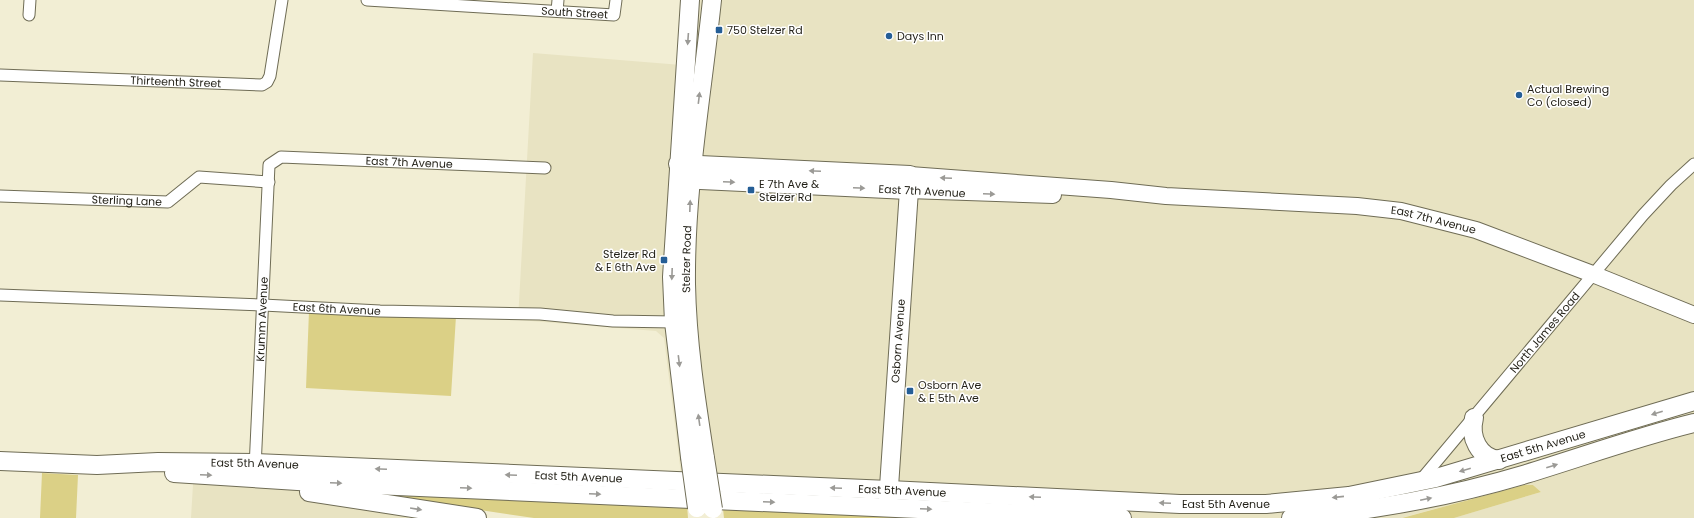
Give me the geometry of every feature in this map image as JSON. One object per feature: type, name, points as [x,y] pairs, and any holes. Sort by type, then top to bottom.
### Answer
[{"type":"main road","name":"Stelzer Road","points":[[687,1],[684,172],[686,282],[698,457]]},
{"type":"main road","name":"Stelzer Road","points":[[706,513],[698,457],[674,322],[672,277],[684,172],[695,128],[711,2]]},
{"type":"main road","points":[[695,128],[698,145],[708,154],[725,163],[753,168]]},
{"type":"main road","name":"East 7th Avenue","points":[[684,172],[753,168],[909,183]]},
{"type":"main road","name":"East 7th Avenue","points":[[684,172],[909,183]]},
{"type":"main road","name":"Osborn Avenue","points":[[888,498],[909,183]]},
{"type":"main road","name":"East 5th Avenue","points":[[0,461],[97,465],[164,473],[254,471],[888,498],[1223,505],[1266,504],[1349,496],[1419,482],[1499,460],[1694,401]]},
{"type":"main road","points":[[1474,418],[1472,436],[1477,446],[1487,457],[1499,460]]},
{"type":"main road","name":"East 5th Avenue","points":[[1291,518],[1344,514],[1452,494],[1525,474],[1694,423]]},
{"type":"main road","points":[[254,471],[316,493],[477,518]]},
{"type":"main road","name":"East 5th Avenue","points":[[888,498],[1122,518]]},
{"type":"street","points":[[29,15],[30,0]]},
{"type":"street","name":"Thirteenth Street","points":[[0,75],[262,85],[267,82],[270,76],[282,0]]},
{"type":"street","name":"South Street","points":[[367,0],[558,6],[614,14],[616,0]]},
{"type":"street","points":[[687,1],[711,2]]},
{"type":"street","name":"East 7th Avenue","points":[[273,161],[281,157],[288,157],[545,168]]},
{"type":"street","name":"Krumm Avenue","points":[[254,471],[269,165],[273,161]]},
{"type":"street","name":"North James Road","points":[[1400,504],[1595,275],[1643,215],[1671,185],[1694,164]]},
{"type":"street","name":"Sterling Lane","points":[[0,196],[168,202],[199,177],[269,182]]},
{"type":"street","name":"East 7th Avenue","points":[[909,183],[1107,197],[1166,196],[1327,204],[1401,212],[1476,230],[1691,313]]},
{"type":"street","name":"East 6th Avenue","points":[[0,295],[380,311],[540,314],[613,321],[674,322]]},
{"type":"shaded area","points":[[700,0],[1694,0],[1694,518],[1454,518],[1541,492],[1533,485],[1524,485],[1401,518],[918,518],[681,474],[664,338],[656,331],[518,320],[533,53],[694,66]]},
{"type":"shaded area","points":[[309,311],[456,316],[451,396],[306,388]]},
{"type":"shaded area","points":[[194,468],[413,501],[408,518],[191,518]]},
{"type":"shaded area","points":[[42,473],[78,475],[76,518],[40,518]]},
{"type":"shaded area","points":[[1524,485],[1533,485],[1541,492],[1454,518],[1402,518]]},
{"type":"shaded area","points":[[372,494],[687,505],[688,518],[534,518]]},
{"type":"shaded area","points":[[723,509],[918,518],[724,518]]},
{"type":"place","name":"750 Stelzer Rd","points":[[719,30]]},
{"type":"place","name":"Days Inn","points":[[889,36]]},
{"type":"place","name":"Actual Brewing Co (closed)","points":[[1519,95]]},
{"type":"place","name":"E 7th Ave & Stelzer Rd","points":[[751,190]]},
{"type":"place","name":"Stelzer Rd & E 6th Ave","points":[[664,260]]},
{"type":"place","name":"Osborn Ave & E 5th Ave","points":[[910,391]]}]
